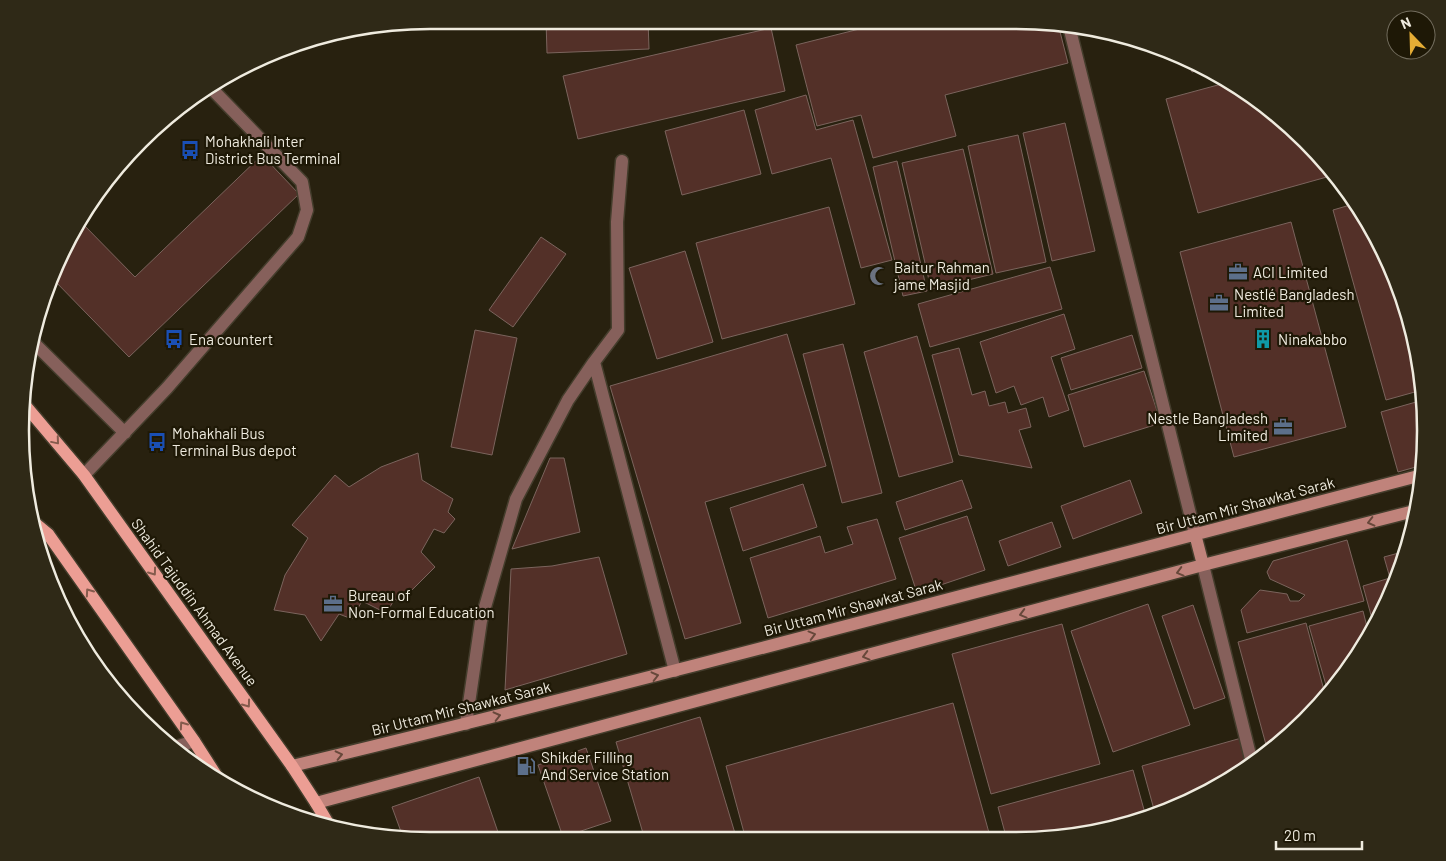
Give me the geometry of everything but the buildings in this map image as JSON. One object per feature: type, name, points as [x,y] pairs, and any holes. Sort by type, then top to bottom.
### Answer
[{"type":"main road","name":"Shahid Tajuddin Ahmad Avenue","points":[[30,411],[84,475],[292,766],[325,818]]},
{"type":"main road","name":"Bir Uttam Mir Shawkat Sarak","points":[[292,766],[675,671],[1414,477]]},
{"type":"main road","points":[[316,803],[1203,565],[1409,512]]},
{"type":"main road","points":[[1195,534],[1203,565]]},
{"type":"main road","points":[[43,537],[194,741],[211,767]]},
{"type":"street","points":[[1071,32],[1195,534]]},
{"type":"street","points":[[84,475],[167,388],[298,237],[307,210],[302,182],[215,92]]},
{"type":"street","points":[[466,724],[481,621],[516,499],[568,400],[618,330],[617,222],[622,161]]},
{"type":"street","points":[[37,346],[125,433]]},
{"type":"street","points":[[594,362],[675,671]]},
{"type":"street","points":[[1203,565],[1250,756]]},
{"type":"street","points":[[181,745],[194,741]]},
{"type":"place","name":"Mohakhali Inter District Bus Terminal","points":[[190,150]]},
{"type":"place","name":"ACI Limited","points":[[1238,272]]},
{"type":"place","name":"Baitur Rahman jame Masjid","points":[[879,276]]},
{"type":"place","name":"Nestlé Bangladesh Limited","points":[[1219,303]]},
{"type":"place","name":"Ena countert","points":[[174,339]]},
{"type":"place","name":"Ninakabbo","points":[[1263,339]]},
{"type":"place","name":"Nestle Bangladesh Limited","points":[[1283,427]]},
{"type":"place","name":"Mohakhali Bus Terminal Bus depot","points":[[157,442]]},
{"type":"place","name":"Bureau of Non-Formal Education","points":[[333,604]]},
{"type":"place","name":"Shikder Filling And Service Station","points":[[526,766]]}]
